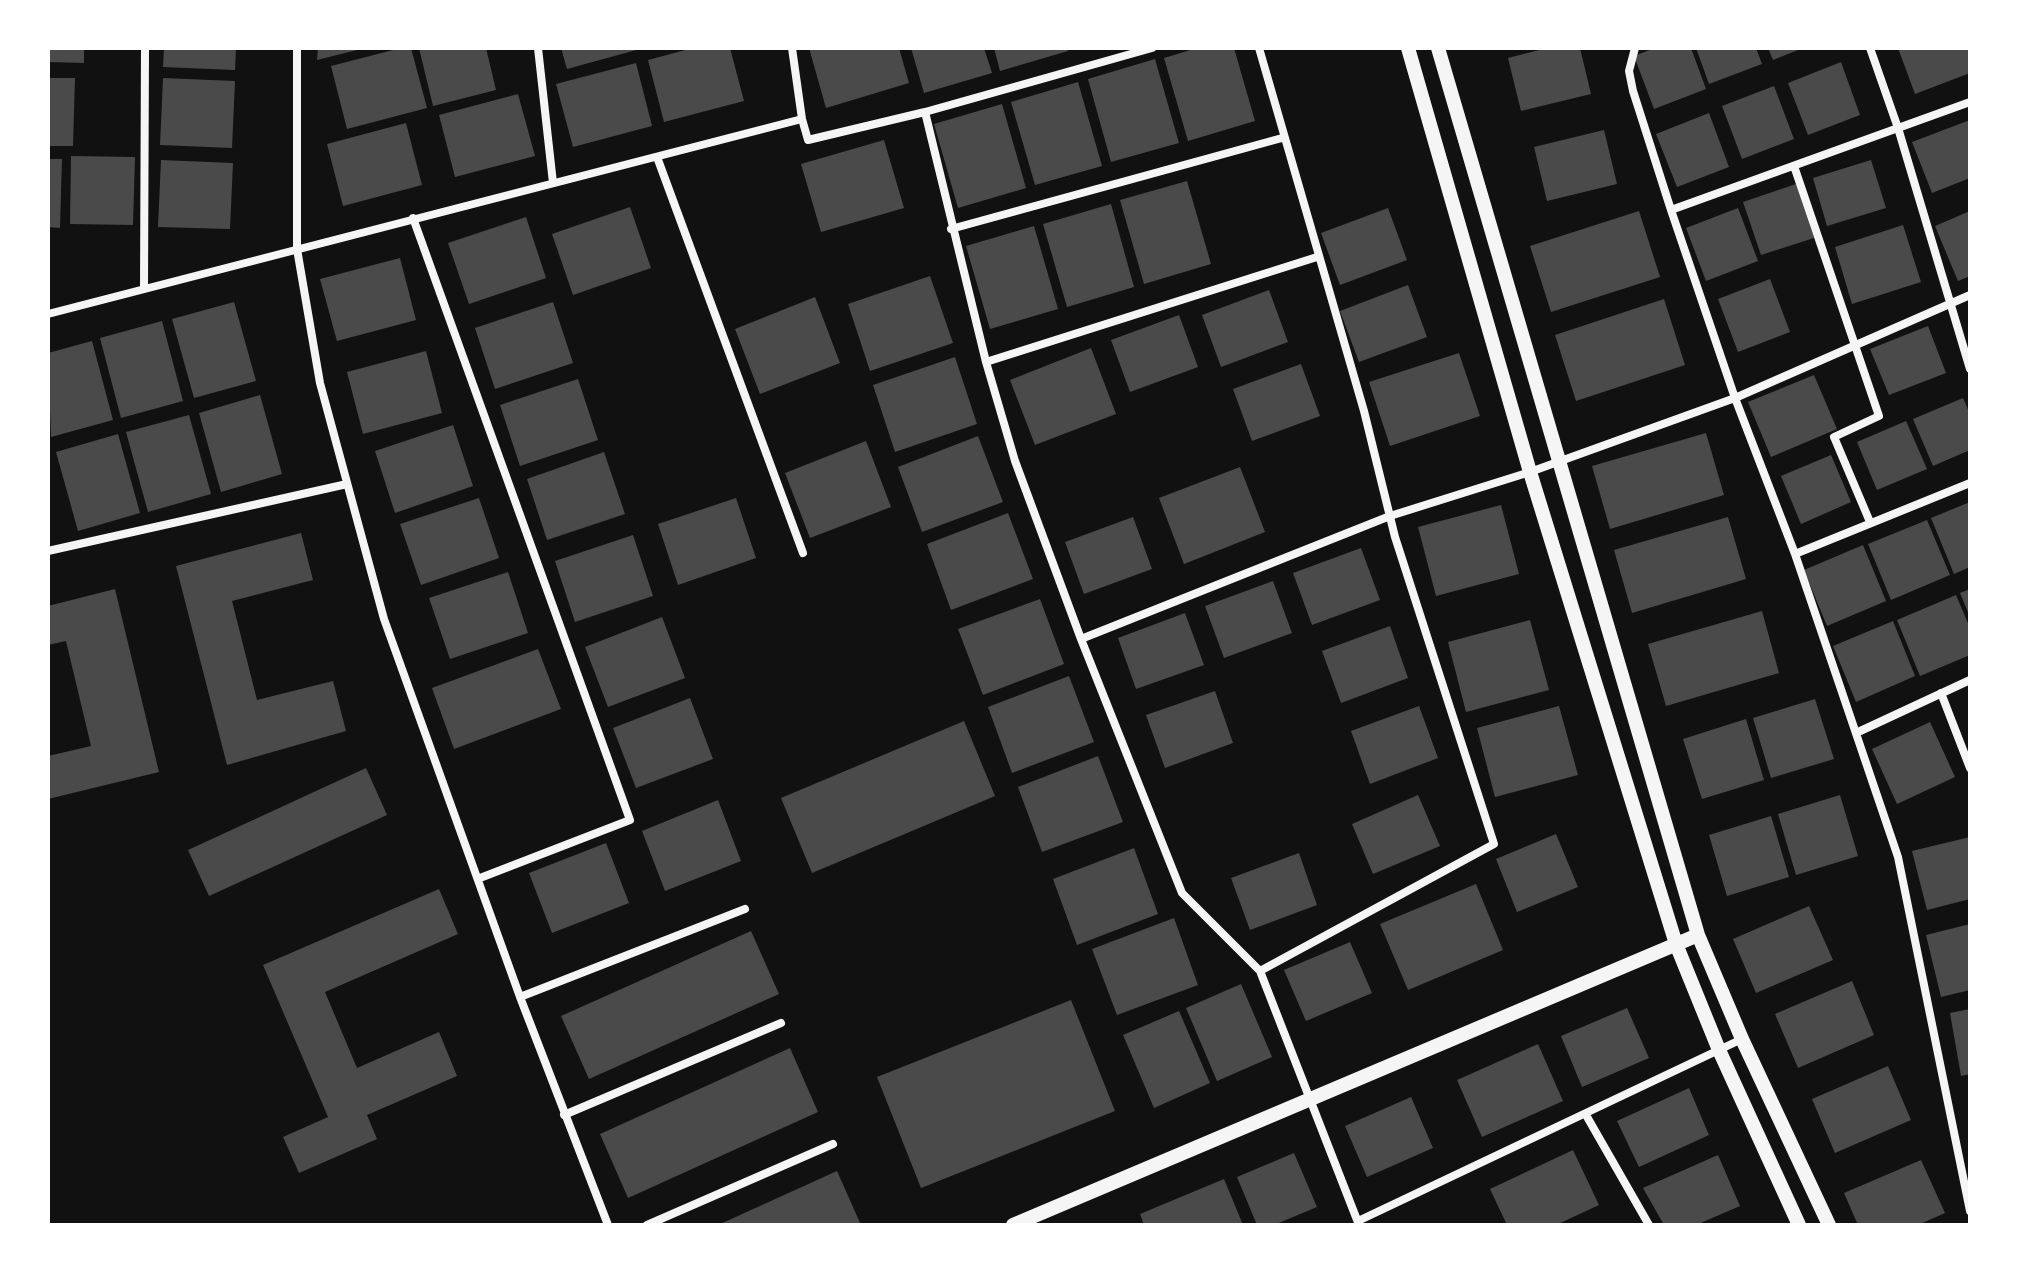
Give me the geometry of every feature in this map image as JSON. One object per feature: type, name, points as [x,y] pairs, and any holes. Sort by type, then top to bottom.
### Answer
[{"type":"street","points":[[144,288],[145,48]]},
{"type":"street","points":[[297,48],[297,249],[320,383],[384,619],[480,878],[520,997],[608,1225]]},
{"type":"street","points":[[538,48],[553,183]]},
{"type":"street","points":[[792,48],[808,140],[925,112],[1152,48]]},
{"type":"street","points":[[1259,48],[1282,138],[1364,411],[1390,516],[1494,844],[1260,971]]},
{"type":"street","points":[[1408,48],[1530,472],[1676,944],[1719,1050],[1799,1225]]},
{"type":"street","points":[[1438,48],[1698,935],[1742,1039],[1829,1225]]},
{"type":"street","points":[[1635,48],[1629,71],[1633,91],[1671,210],[1735,398],[1795,554],[1898,857],[1970,1211]]},
{"type":"street","points":[[1870,48],[1898,128],[1970,369]]},
{"type":"street","points":[[1671,210],[1970,102]]},
{"type":"street","points":[[925,112],[951,229],[1015,461],[1081,639],[1182,893],[1260,971],[1359,1223],[1742,1039]]},
{"type":"street","points":[[48,314],[802,119]]},
{"type":"street","points":[[951,229],[1282,138]]},
{"type":"street","points":[[657,157],[803,553]]},
{"type":"street","points":[[1794,166],[1879,416],[1834,437],[1870,522]]},
{"type":"street","points":[[413,218],[630,820],[480,878]]},
{"type":"street","points":[[986,362],[1317,257]]},
{"type":"street","points":[[1081,639],[1390,516],[1530,472],[1735,398],[1970,295]]},
{"type":"street","points":[[1795,554],[1970,483]]},
{"type":"street","points":[[48,551],[347,484]]},
{"type":"street","points":[[1856,733],[1970,680]]},
{"type":"street","points":[[1941,693],[1970,768]]},
{"type":"street","points":[[520,997],[745,909]]},
{"type":"street","points":[[1013,1225],[1698,935]]},
{"type":"street","points":[[564,1115],[781,1023]]},
{"type":"street","points":[[1586,1115],[1649,1225]]},
{"type":"street","points":[[647,1225],[833,1144]]},
{"type":"building","points":[[48,48],[84,48],[84,63],[48,62]]},
{"type":"building","points":[[164,48],[236,48],[235,70],[163,67]]},
{"type":"building","points":[[318,48],[361,48],[361,49],[317,60]]},
{"type":"building","points":[[411,48],[427,108],[347,129],[331,66]]},
{"type":"building","points":[[419,48],[486,48],[496,90],[433,106]]},
{"type":"building","points":[[561,48],[640,48],[640,49],[567,69]]},
{"type":"building","points":[[693,48],[730,48],[744,101],[664,122],[648,60]]},
{"type":"building","points":[[809,48],[899,48],[909,83],[826,108]]},
{"type":"building","points":[[911,48],[984,48],[992,73],[924,93]]},
{"type":"building","points":[[994,48],[1067,48],[1068,51],[1000,71]]},
{"type":"building","points":[[1197,48],[1234,48],[1255,121],[1188,141],[1164,58]]},
{"type":"building","points":[[1547,48],[1580,48],[1591,94],[1521,111],[1508,58]]},
{"type":"building","points":[[1655,48],[1691,48],[1706,89],[1654,109],[1634,56]]},
{"type":"building","points":[[1696,48],[1756,48],[1762,64],[1709,84]]},
{"type":"building","points":[[1768,48],[1803,48],[1773,60]]},
{"type":"building","points":[[1898,48],[1970,48],[1970,73],[1915,94]]},
{"type":"building","points":[[1155,59],[1179,143],[1111,162],[1088,79]]},
{"type":"building","points":[[1841,62],[1860,115],[1808,135],[1788,83]]},
{"type":"building","points":[[636,63],[652,126],[573,147],[556,84]]},
{"type":"building","points":[[48,78],[75,78],[73,146],[48,146]]},
{"type":"building","points":[[163,78],[235,81],[232,148],[160,145]]},
{"type":"building","points":[[1078,82],[1102,166],[1035,185],[1011,102]]},
{"type":"building","points":[[1774,86],[1794,139],[1742,159],[1722,106]]},
{"type":"building","points":[[518,94],[535,156],[455,177],[439,115]]},
{"type":"building","points":[[1002,104],[1026,188],[958,208],[934,124]]},
{"type":"building","points":[[1709,113],[1729,167],[1677,187],[1656,134]]},
{"type":"building","points":[[1970,120],[1970,178],[1932,193],[1912,142]]},
{"type":"building","points":[[406,123],[422,185],[343,206],[327,144]]},
{"type":"building","points":[[1604,130],[1617,184],[1547,201],[1534,147]]},
{"type":"building","points":[[884,140],[904,208],[821,232],[801,164]]},
{"type":"building","points":[[71,156],[135,157],[133,225],[70,224]]},
{"type":"building","points":[[48,159],[62,159],[60,228],[48,227]]},
{"type":"building","points":[[161,160],[233,163],[230,229],[158,227]]},
{"type":"building","points":[[1871,160],[1886,208],[1827,226],[1813,178]]},
{"type":"building","points":[[1187,181],[1211,264],[1144,284],[1120,200]]},
{"type":"building","points":[[1796,184],[1814,238],[1761,255],[1743,202]]},
{"type":"building","points":[[1111,204],[1134,287],[1067,307],[1043,224]]},
{"type":"building","points":[[630,207],[651,268],[573,295],[552,234]]},
{"type":"building","points":[[1388,208],[1407,260],[1340,285],[1321,233]]},
{"type":"building","points":[[1738,208],[1758,261],[1706,281],[1686,228]]},
{"type":"building","points":[[1639,211],[1660,277],[1551,312],[1530,246]]},
{"type":"building","points":[[1970,211],[1970,276],[1958,281],[1935,226]]},
{"type":"building","points":[[526,217],[546,278],[469,304],[448,243]]},
{"type":"building","points":[[1903,225],[1921,282],[1852,304],[1835,247]]},
{"type":"building","points":[[1034,226],[1058,309],[990,329],[966,246]]},
{"type":"building","points":[[400,258],[416,320],[337,341],[320,279]]},
{"type":"building","points":[[930,276],[953,343],[870,371],[848,304]]},
{"type":"building","points":[[1770,279],[1790,332],[1738,352],[1718,299]]},
{"type":"building","points":[[1408,285],[1427,337],[1359,362],[1340,311]]},
{"type":"building","points":[[1269,290],[1288,342],[1221,367],[1202,315]]},
{"type":"building","points":[[815,297],[840,363],[760,394],[735,329]]},
{"type":"building","points":[[1664,299],[1685,365],[1576,401],[1555,335]]},
{"type":"building","points":[[234,302],[256,381],[194,398],[172,319]]},
{"type":"building","points":[[553,302],[573,363],[495,389],[475,328]]},
{"type":"building","points":[[1179,315],[1198,367],[1130,392],[1111,340]]},
{"type":"building","points":[[162,321],[183,401],[121,418],[100,338]]},
{"type":"building","points":[[1928,326],[1946,373],[1889,395],[1870,349]]},
{"type":"building","points":[[92,341],[113,420],[51,437],[48,353]]},
{"type":"building","points":[[1091,348],[1116,414],[1035,445],[1010,380]]},
{"type":"building","points":[[426,351],[442,413],[363,434],[347,372]]},
{"type":"building","points":[[1459,353],[1480,416],[1390,446],[1369,382]]},
{"type":"building","points":[[955,357],[977,424],[895,452],[873,385]]},
{"type":"building","points":[[1301,364],[1320,416],[1252,441],[1233,389]]},
{"type":"building","points":[[1814,375],[1837,429],[1771,457],[1748,402]]},
{"type":"building","points":[[578,379],[598,440],[520,466],[500,405]]},
{"type":"building","points":[[260,395],[282,474],[221,492],[199,413]]},
{"type":"building","points":[[1963,398],[1970,414],[1970,450],[1933,466],[1913,419]]},
{"type":"building","points":[[189,415],[211,494],[148,512],[126,432]]},
{"type":"building","points":[[1906,421],[1927,469],[1877,490],[1857,442]]},
{"type":"building","points":[[453,425],[473,486],[395,513],[375,451]]},
{"type":"building","points":[[1706,433],[1724,495],[1610,529],[1592,466]]},
{"type":"building","points":[[118,434],[140,513],[78,531],[56,452]]},
{"type":"building","points":[[978,436],[1003,502],[922,532],[898,467]]},
{"type":"building","points":[[866,441],[891,507],[810,538],[785,473]]},
{"type":"building","points":[[604,452],[625,514],[547,540],[527,479]]},
{"type":"building","points":[[1831,455],[1851,502],[1801,524],[1781,476]]},
{"type":"building","points":[[1240,467],[1265,532],[1184,564],[1159,498]]},
{"type":"building","points":[[479,498],[499,558],[421,585],[400,524]]},
{"type":"building","points":[[736,498],[756,558],[678,585],[658,524]]},
{"type":"building","points":[[1970,502],[1970,567],[1954,574],[1931,518]]},
{"type":"building","points":[[1501,505],[1519,574],[1436,596],[1418,527]]},
{"type":"building","points":[[1008,513],[1033,579],[951,610],[927,544]]},
{"type":"building","points":[[1133,517],[1152,569],[1084,594],[1065,542]]},
{"type":"building","points":[[1728,517],[1746,579],[1632,613],[1614,550]]},
{"type":"building","points":[[1927,520],[1950,575],[1891,600],[1868,544]]},
{"type":"building","points":[[301,533],[313,580],[232,601],[257,700],[333,681],[346,731],[227,765],[176,566]]},
{"type":"building","points":[[633,535],[653,596],[575,622],[555,561]]},
{"type":"building","points":[[1863,545],[1886,601],[1827,626],[1804,570]]},
{"type":"building","points":[[1361,548],[1380,600],[1312,625],[1293,573]]},
{"type":"building","points":[[508,572],[528,633],[450,659],[429,598]]},
{"type":"building","points":[[1273,581],[1292,633],[1224,658],[1205,606]]},
{"type":"building","points":[[115,589],[159,772],[48,799],[48,756],[91,746],[66,641],[48,645],[48,606]]},
{"type":"building","points":[[1970,589],[1970,617],[1960,593]]},
{"type":"building","points":[[1956,595],[1970,628],[1970,655],[1920,676],[1897,620]]},
{"type":"building","points":[[1040,599],[1064,664],[983,695],[958,629]]},
{"type":"building","points":[[1762,611],[1779,673],[1666,706],[1648,644]]},
{"type":"building","points":[[1185,613],[1204,665],[1136,689],[1118,638]]},
{"type":"building","points":[[662,617],[685,678],[608,707],[585,647]]},
{"type":"building","points":[[1530,620],[1549,690],[1466,712],[1448,642]]},
{"type":"building","points":[[1893,621],[1915,676],[1856,702],[1833,646]]},
{"type":"building","points":[[1390,626],[1408,678],[1341,703],[1322,651]]},
{"type":"building","points":[[538,649],[561,709],[454,749],[432,688]]},
{"type":"building","points":[[1069,676],[1094,742],[1012,773],[988,707]]},
{"type":"building","points":[[1215,691],[1233,743],[1165,768],[1146,715]]},
{"type":"building","points":[[690,698],[713,759],[636,788],[613,728]]},
{"type":"building","points":[[1815,699],[1834,759],[1771,778],[1753,718]]},
{"type":"building","points":[[1419,706],[1438,758],[1370,784],[1351,731]]},
{"type":"building","points":[[1559,706],[1578,775],[1495,797],[1477,728]]},
{"type":"building","points":[[1746,719],[1764,780],[1702,799],[1683,739]]},
{"type":"building","points":[[964,721],[995,796],[812,873],[781,798]]},
{"type":"building","points":[[1930,722],[1955,777],[1897,804],[1872,749]]},
{"type":"building","points":[[1098,756],[1123,822],[1042,852],[1018,787]]},
{"type":"building","points":[[366,768],[387,815],[209,896],[188,850]]},
{"type":"building","points":[[1418,795],[1440,846],[1373,874],[1352,824]]},
{"type":"building","points":[[1840,795],[1858,856],[1796,875],[1778,814]]},
{"type":"building","points":[[718,800],[741,861],[665,891],[642,831]]},
{"type":"building","points":[[1771,816],[1789,877],[1727,896],[1709,835]]},
{"type":"building","points":[[1556,834],[1578,887],[1517,912],[1496,859]]},
{"type":"building","points":[[1970,837],[1970,899],[1927,910],[1912,851]]},
{"type":"building","points":[[606,843],[629,903],[552,933],[529,873]]},
{"type":"building","points":[[1134,848],[1158,914],[1077,945],[1053,879]]},
{"type":"building","points":[[1299,853],[1317,905],[1250,930],[1231,878]]},
{"type":"building","points":[[1476,884],[1503,950],[1408,990],[1380,924]]},
{"type":"building","points":[[439,889],[458,934],[325,992],[357,1068],[439,1032],[457,1076],[367,1115],[377,1139],[299,1173],[283,1137],[328,1117],[263,965]]},
{"type":"building","points":[[1809,906],[1833,960],[1756,993],[1733,939]]},
{"type":"building","points":[[1174,918],[1198,985],[1117,1015],[1092,949]]},
{"type":"building","points":[[1970,924],[1970,990],[1941,997],[1926,935]]},
{"type":"building","points":[[751,931],[779,994],[589,1079],[561,1016]]},
{"type":"building","points":[[1350,942],[1372,993],[1306,1021],[1284,970]]},
{"type":"building","points":[[1852,981],[1874,1035],[1798,1068],[1775,1014]]},
{"type":"building","points":[[1241,984],[1272,1057],[1217,1081],[1186,1008]]},
{"type":"building","points":[[1071,1000],[1115,1111],[921,1188],[877,1077]]},
{"type":"building","points":[[1627,1008],[1649,1058],[1582,1087],[1561,1036]]},
{"type":"building","points":[[1970,1009],[1970,1074],[1961,1076],[1950,1013]]},
{"type":"building","points":[[1179,1011],[1210,1083],[1154,1108],[1123,1035]]},
{"type":"building","points":[[1538,1044],[1563,1101],[1482,1137],[1457,1080]]},
{"type":"building","points":[[790,1048],[818,1112],[628,1198],[600,1134]]},
{"type":"building","points":[[1888,1066],[1911,1120],[1835,1153],[1812,1099]]},
{"type":"building","points":[[1689,1088],[1709,1135],[1639,1167],[1617,1121]]},
{"type":"building","points":[[1411,1097],[1433,1148],[1367,1177],[1345,1126]]},
{"type":"building","points":[[1573,1150],[1599,1205],[1556,1225],[1507,1225],[1490,1189]]},
{"type":"building","points":[[1294,1153],[1317,1207],[1274,1225],[1257,1225],[1237,1177]]},
{"type":"building","points":[[1718,1155],[1740,1206],[1696,1225],[1664,1225],[1643,1188]]},
{"type":"building","points":[[1921,1160],[1945,1213],[1918,1225],[1858,1225],[1844,1193]]},
{"type":"building","points":[[837,1171],[861,1225],[718,1225]]},
{"type":"building","points":[[1224,1179],[1243,1225],[1144,1225],[1140,1214]]}]
